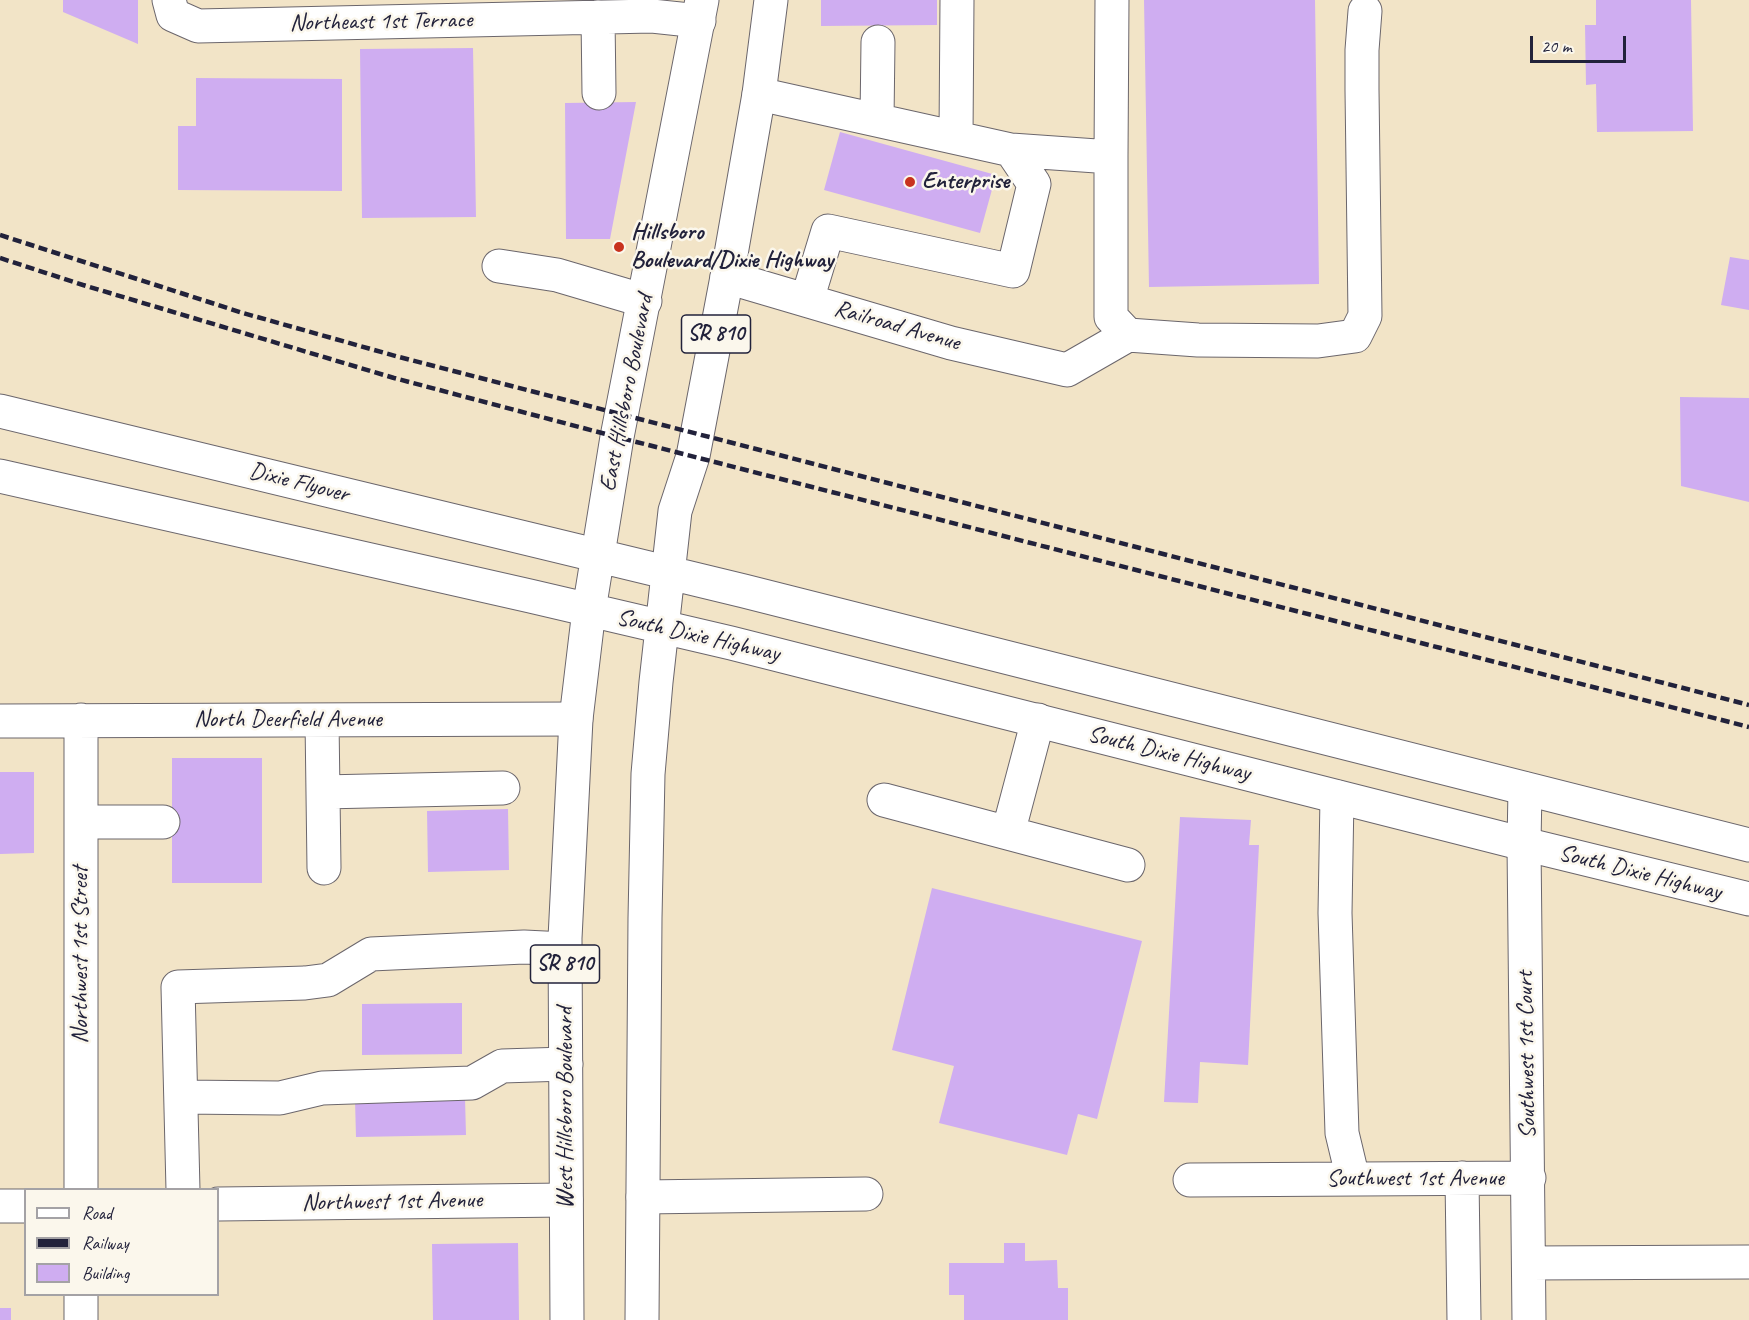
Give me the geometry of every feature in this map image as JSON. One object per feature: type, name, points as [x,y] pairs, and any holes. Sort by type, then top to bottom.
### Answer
[{"type":"main road","name":"SR 810","points":[[642,1320],[648,774],[675,511],[693,456],[728,277],[759,94],[771,0]]},
{"type":"main road","points":[[956,137],[957,0]]},
{"type":"main road","points":[[1112,0],[1111,317],[1128,335],[1198,340],[1306,341],[1355,336],[1365,316],[1362,90],[1365,11]]},
{"type":"main road","name":"Northeast 1st Terrace","points":[[171,7],[198,26],[502,10],[598,17],[652,16],[701,11]]},
{"type":"main road","name":"East Hillsboro Boulevard","points":[[589,610],[617,437],[701,11]]},
{"type":"main road","points":[[598,17],[599,93]]},
{"type":"main road","points":[[877,120],[878,42]]},
{"type":"main road","points":[[759,94],[1011,150],[1112,157]]},
{"type":"main road","points":[[807,300],[828,231],[1013,271],[1034,184],[1011,150]]},
{"type":"main road","points":[[499,266],[557,275],[645,302]]},
{"type":"main road","name":"Railroad Avenue","points":[[728,277],[951,343],[1067,370],[1128,335]]},
{"type":"main road","name":"Dixie Flyover","points":[[0,411],[597,556]]},
{"type":"main road","points":[[0,476],[589,610]]},
{"type":"main road","points":[[597,556],[1749,845]]},
{"type":"main road","name":"South Dixie Highway","points":[[589,610],[1038,720],[1749,899]]},
{"type":"main road","name":"West Hillsboro Boulevard","points":[[567,1320],[565,949],[576,719],[589,610]]},
{"type":"main road","name":"North Deerfield Avenue","points":[[0,721],[576,719]]},
{"type":"main road","name":"Northwest 1st Street","points":[[81,720],[81,1188]]},
{"type":"main road","points":[[322,720],[324,868]]},
{"type":"main road","points":[[1008,833],[1038,720]]},
{"type":"main road","points":[[323,792],[503,788]]},
{"type":"main road","name":"Southwest 1st Court","points":[[1525,789],[1529,1320]]},
{"type":"main road","points":[[1337,796],[1335,914],[1342,1133],[1353,1179]]},
{"type":"main road","points":[[884,800],[1128,865]]},
{"type":"main road","points":[[81,822],[163,822]]},
{"type":"main road","points":[[183,1188],[178,987],[305,983],[328,980],[371,954],[524,947],[565,949]]},
{"type":"main road","points":[[181,1097],[280,1098],[322,1088],[472,1083],[502,1066],[566,1064]]},
{"type":"main road","points":[[1462,1178],[1464,1320]]},
{"type":"main road","name":"Southwest 1st Avenue","points":[[1190,1180],[1529,1178]]},
{"type":"main road","points":[[643,1197],[866,1194]]},
{"type":"main road","name":"Northwest 1st Avenue","points":[[219,1204],[566,1200]]},
{"type":"main road","points":[[0,1206],[24,1206]]},
{"type":"main road","points":[[1529,1263],[1749,1262]]},
{"type":"main road","points":[[81,1296],[81,1320]]},
{"type":"building","points":[[63,0],[138,0],[138,44],[63,12]]},
{"type":"building","points":[[821,0],[937,0],[937,25],[821,26]]},
{"type":"building","points":[[1144,0],[1315,0],[1319,284],[1149,287]]},
{"type":"building","points":[[1596,0],[1691,0],[1693,131],[1597,132],[1596,84],[1586,85],[1585,25],[1596,25]]},
{"type":"building","points":[[473,48],[476,217],[362,218],[360,49]]},
{"type":"building","points":[[196,78],[342,79],[342,191],[178,190],[178,126],[196,126]]},
{"type":"building","points":[[636,102],[610,239],[566,239],[565,103]]},
{"type":"building","name":"Enterprise","points":[[840,132],[996,175],[980,233],[824,190]]},
{"type":"building","points":[[1730,257],[1749,260],[1749,310],[1721,305]]},
{"type":"building","points":[[1680,397],[1749,398],[1749,502],[1681,486]]},
{"type":"building","points":[[172,758],[262,758],[262,883],[172,883]]},
{"type":"building","points":[[0,772],[34,772],[34,853],[0,854]]},
{"type":"building","points":[[508,809],[509,870],[428,872],[427,811]]},
{"type":"building","points":[[1180,817],[1251,820],[1249,845],[1259,845],[1248,1065],[1200,1062],[1198,1103],[1164,1102]]},
{"type":"building","points":[[932,888],[1142,941],[1097,1119],[1078,1114],[1067,1155],[939,1123],[954,1066],[892,1050]]},
{"type":"building","points":[[462,1003],[462,1054],[362,1055],[362,1004]]},
{"type":"building","points":[[465,1098],[466,1135],[356,1137],[355,1100]]},
{"type":"building","points":[[518,1243],[519,1320],[433,1320],[432,1244]]},
{"type":"building","points":[[1004,1243],[1025,1243],[1025,1261],[1057,1260],[1058,1288],[1068,1288],[1068,1320],[964,1320],[964,1295],[949,1295],[949,1263],[1004,1263]]},
{"type":"building","points":[[0,1308],[11,1308],[11,1320],[0,1320]]},
{"type":"railway","points":[[0,235],[243,313],[399,357],[1749,705]]},
{"type":"railway","points":[[0,258],[394,378],[1749,727]]},
{"type":"place","name":"Enterprise","points":[[910,182]]},
{"type":"place","name":"Hillsboro Boulevard/Dixie Highway","points":[[619,247]]}]
